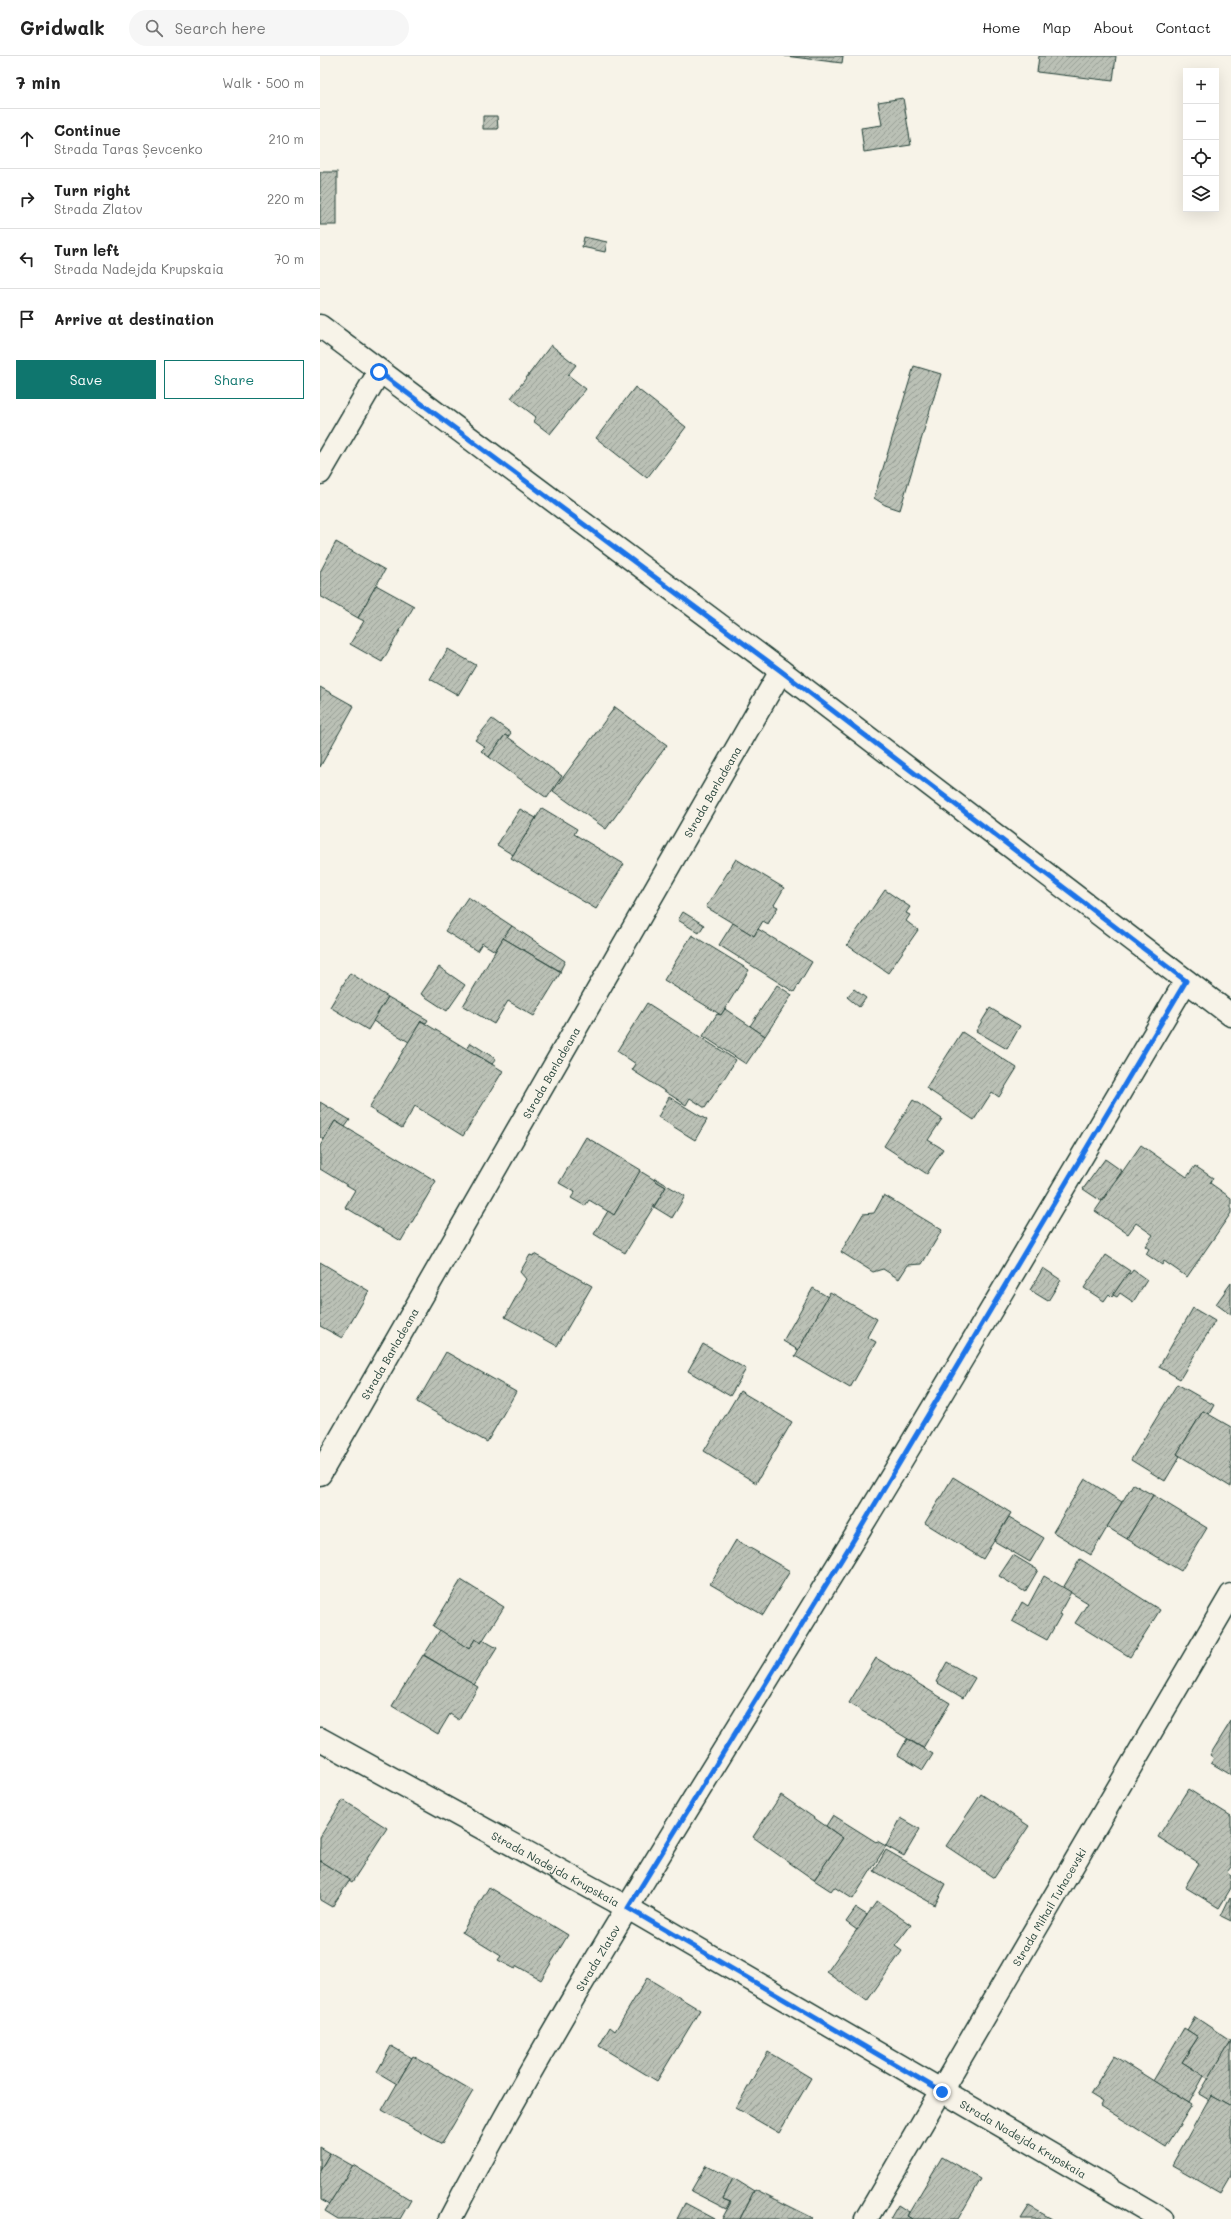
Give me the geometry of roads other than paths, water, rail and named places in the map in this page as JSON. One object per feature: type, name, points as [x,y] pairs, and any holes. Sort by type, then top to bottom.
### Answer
[{"type":"street","points":[[320,326],[379,372],[781,671],[1231,1015]]},
{"type":"street","points":[[320,472],[379,372]]},
{"type":"street","name":"Strada Barladeana","points":[[320,1474],[781,671]]},
{"type":"street","name":"Strada Zlatov","points":[[450,2219],[487,2148],[628,1908],[856,1536],[1186,981]]},
{"type":"street","name":"Strada Mihail Tuhacevski","points":[[866,2219],[942,2092],[1231,1595]]},
{"type":"street","name":"Strada Nadejda Krupskaia","points":[[320,1739],[628,1908],[1162,2219]]}]
